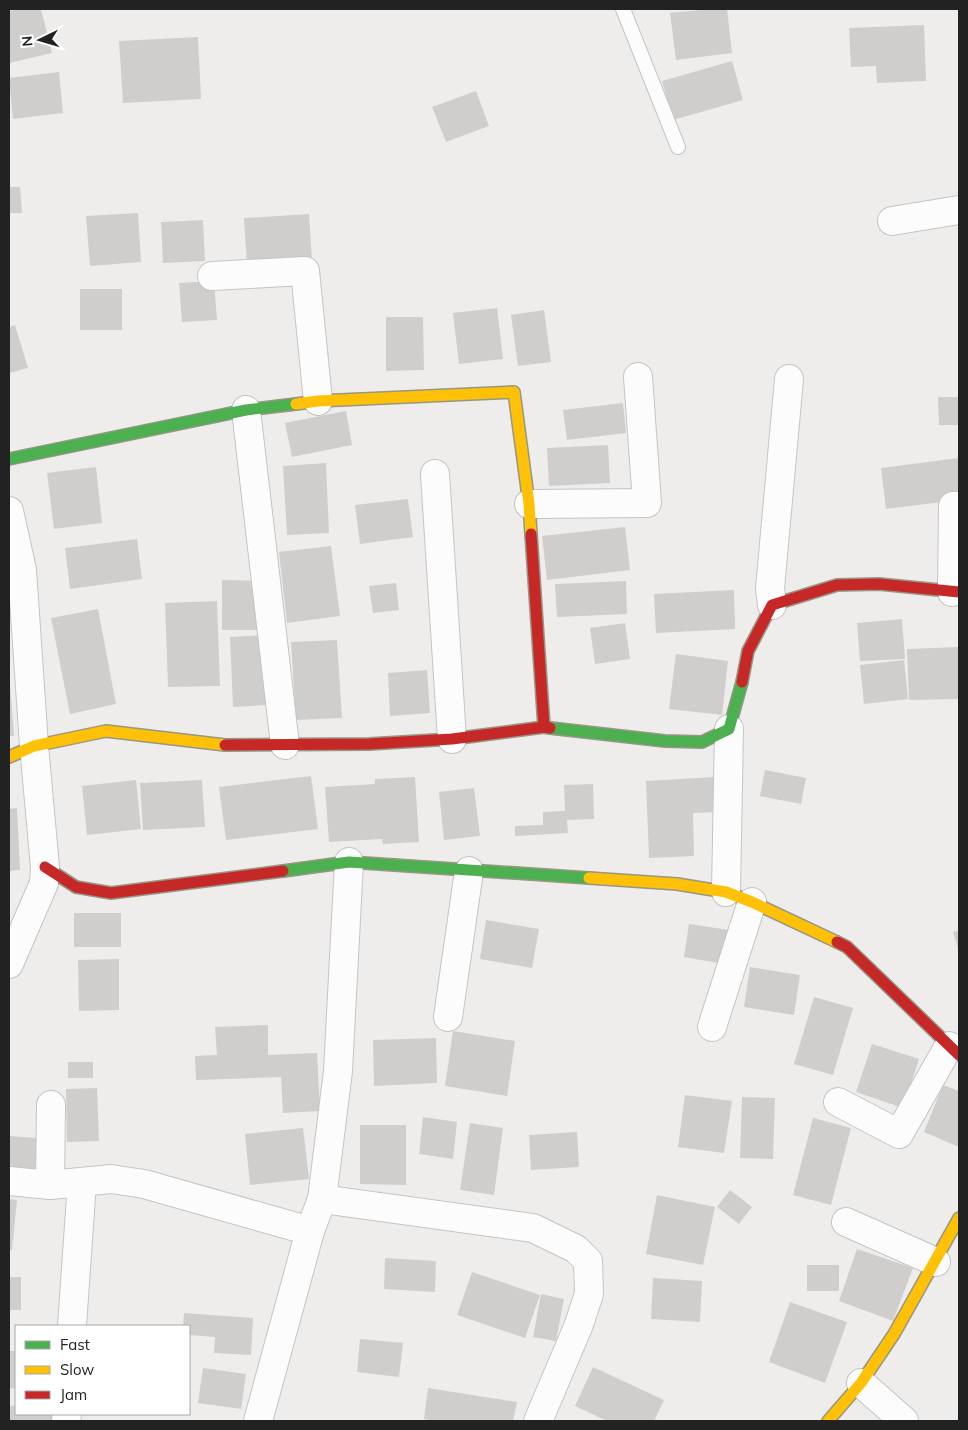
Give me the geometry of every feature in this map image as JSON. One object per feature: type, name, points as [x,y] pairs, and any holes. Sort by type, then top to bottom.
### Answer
[{"type":"street","points":[[892,221],[959,210]]},
{"type":"street","points":[[212,276],[305,270],[318,401]]},
{"type":"street","points":[[529,504],[647,503],[638,377]]},
{"type":"street","points":[[726,892],[729,728],[740,694],[748,651],[772,605],[770,588],[789,378]]},
{"type":"street","points":[[9,459],[246,410],[318,401],[514,392],[529,504],[544,727]]},
{"type":"street","points":[[246,410],[285,745]]},
{"type":"street","points":[[436,474],[452,739]]},
{"type":"street","points":[[772,605],[838,585],[879,584],[956,592],[953,506],[959,506]]},
{"type":"street","points":[[9,511],[22,570],[34,746],[45,867],[44,883],[9,964]]},
{"type":"street","points":[[9,757],[34,746],[106,731],[226,745],[285,745],[369,744],[452,739],[544,727],[665,741],[702,742],[729,728]]},
{"type":"street","points":[[45,867],[76,887],[111,893],[349,862],[677,884],[726,892],[752,902],[847,947],[954,1050],[899,1134],[838,1102]]},
{"type":"street","points":[[258,1421],[310,1231],[322,1198],[338,1071],[349,862]]},
{"type":"street","points":[[448,1017],[469,871]]},
{"type":"street","points":[[712,1026],[752,902]]},
{"type":"street","points":[[50,1105],[50,1185]]},
{"type":"street","points":[[9,1180],[50,1185],[111,1180],[144,1184],[310,1231]]},
{"type":"street","points":[[72,1325],[82,1182]]},
{"type":"street","points":[[322,1198],[533,1228],[576,1249],[588,1261],[589,1294],[578,1327],[538,1421]]},
{"type":"street","points":[[828,1421],[861,1383],[894,1334],[959,1218]]},
{"type":"street","points":[[846,1222],[936,1262]]},
{"type":"street","points":[[861,1383],[904,1421]]},
{"type":"lane","points":[[623,9],[678,147]]},
{"type":"building","points":[[41,9],[52,53],[9,63],[9,11]]},
{"type":"building","points":[[727,9],[732,53],[676,60],[670,13]]},
{"type":"building","points":[[924,25],[926,81],[877,83],[876,66],[851,67],[849,28]]},
{"type":"building","points":[[198,37],[201,99],[123,103],[119,41]]},
{"type":"building","points":[[732,61],[743,100],[673,120],[662,81]]},
{"type":"building","points":[[59,72],[63,113],[13,119],[9,78]]},
{"type":"building","points":[[476,91],[489,126],[446,142],[432,107]]},
{"type":"building","points":[[9,187],[20,187],[22,213],[9,213]]},
{"type":"building","points":[[138,213],[141,262],[90,266],[86,216]]},
{"type":"building","points":[[309,214],[312,261],[247,265],[244,218]]},
{"type":"building","points":[[203,220],[205,261],[163,263],[161,222]]},
{"type":"building","points":[[214,281],[217,320],[182,322],[179,283]]},
{"type":"building","points":[[80,289],[122,289],[122,330],[80,330]]},
{"type":"building","points":[[497,308],[503,359],[459,364],[453,313]]},
{"type":"building","points":[[544,310],[551,362],[518,366],[511,315]]},
{"type":"building","points":[[386,317],[423,317],[424,370],[386,371]]},
{"type":"building","points":[[15,325],[28,368],[9,373],[9,327]]},
{"type":"building","points":[[938,397],[959,397],[959,425],[939,425]]},
{"type":"building","points":[[623,403],[626,433],[567,440],[563,410]]},
{"type":"building","points":[[346,411],[352,445],[292,457],[285,423]]},
{"type":"building","points":[[608,445],[610,483],[549,486],[547,448]]},
{"type":"building","points":[[959,458],[959,500],[886,509],[881,468]]},
{"type":"building","points":[[326,463],[329,533],[287,535],[283,466]]},
{"type":"building","points":[[96,467],[102,523],[54,529],[47,473]]},
{"type":"building","points":[[408,499],[413,537],[360,544],[355,505]]},
{"type":"building","points":[[625,527],[630,570],[547,580],[542,536]]},
{"type":"building","points":[[137,539],[142,579],[70,589],[65,548]]},
{"type":"building","points":[[331,546],[340,616],[287,623],[279,552]]},
{"type":"building","points":[[222,580],[261,581],[262,630],[222,630]]},
{"type":"building","points":[[626,581],[627,614],[557,617],[555,584]]},
{"type":"building","points":[[396,583],[399,610],[373,613],[369,586]]},
{"type":"building","points":[[734,590],[735,629],[656,633],[654,594]]},
{"type":"building","points":[[217,601],[220,686],[168,687],[165,603]]},
{"type":"building","points":[[98,609],[116,704],[70,714],[51,618]]},
{"type":"building","points":[[902,619],[905,659],[860,661],[857,623]]},
{"type":"building","points":[[625,623],[630,659],[595,664],[590,628]]},
{"type":"building","points":[[266,635],[269,705],[233,707],[230,637]]},
{"type":"building","points":[[337,640],[342,718],[296,720],[291,642]]},
{"type":"building","points":[[959,647],[959,699],[909,700],[907,649]]},
{"type":"building","points":[[676,654],[728,661],[722,715],[669,709]]},
{"type":"building","points":[[904,660],[908,699],[864,704],[860,665]]},
{"type":"building","points":[[427,670],[430,713],[390,716],[388,673]]},
{"type":"building","points":[[10,684],[14,736],[9,736]]},
{"type":"building","points":[[765,770],[806,778],[801,804],[760,796]]},
{"type":"building","points":[[311,776],[318,829],[226,840],[219,787]]},
{"type":"building","points":[[415,777],[419,842],[383,844],[382,839],[329,842],[325,787],[375,784],[375,779]]},
{"type":"building","points":[[715,777],[717,812],[693,813],[694,856],[649,858],[646,781]]},
{"type":"building","points":[[136,780],[141,829],[87,835],[82,786]]},
{"type":"building","points":[[202,780],[205,827],[143,830],[140,783]]},
{"type":"building","points":[[593,784],[594,819],[567,820],[568,833],[515,836],[515,826],[543,825],[543,812],[565,811],[564,785]]},
{"type":"building","points":[[474,788],[480,836],[444,840],[439,792]]},
{"type":"building","points":[[17,808],[20,870],[9,871],[9,809]]},
{"type":"building","points":[[74,913],[121,913],[121,947],[74,947]]},
{"type":"building","points":[[486,920],[539,929],[532,968],[480,959]]},
{"type":"building","points":[[689,924],[729,930],[724,964],[684,957]]},
{"type":"building","points":[[959,931],[959,952],[953,932]]},
{"type":"building","points":[[119,959],[119,1010],[79,1011],[78,960]]},
{"type":"building","points":[[750,967],[800,975],[794,1015],[744,1007]]},
{"type":"building","points":[[814,997],[853,1008],[833,1075],[794,1064]]},
{"type":"building","points":[[268,1025],[268,1055],[317,1053],[320,1111],[283,1113],[281,1077],[196,1080],[195,1056],[217,1055],[215,1027]]},
{"type":"building","points":[[453,1031],[515,1041],[507,1096],[445,1086]]},
{"type":"building","points":[[436,1038],[437,1083],[374,1086],[373,1040]]},
{"type":"building","points":[[872,1044],[919,1059],[903,1108],[856,1092]]},
{"type":"building","points":[[68,1062],[93,1062],[93,1078],[68,1078]]},
{"type":"building","points":[[943,1085],[959,1091],[959,1147],[924,1132]]},
{"type":"building","points":[[97,1088],[99,1141],[67,1142],[66,1089]]},
{"type":"building","points":[[685,1095],[732,1101],[724,1153],[678,1147]]},
{"type":"building","points":[[742,1097],[775,1098],[773,1159],[740,1158]]},
{"type":"building","points":[[423,1117],[457,1122],[453,1159],[419,1154]]},
{"type":"building","points":[[813,1118],[851,1128],[831,1205],[793,1195]]},
{"type":"building","points":[[470,1123],[503,1128],[494,1195],[460,1190]]},
{"type":"building","points":[[360,1125],[406,1125],[406,1185],[360,1184]]},
{"type":"building","points":[[303,1128],[309,1179],[250,1185],[245,1134]]},
{"type":"building","points":[[577,1132],[579,1167],[531,1170],[529,1135]]},
{"type":"building","points":[[9,1136],[37,1138],[35,1178],[9,1176]]},
{"type":"building","points":[[730,1190],[752,1207],[739,1224],[717,1207]]},
{"type":"building","points":[[657,1195],[715,1207],[703,1265],[646,1254]]},
{"type":"building","points":[[9,1199],[17,1200],[12,1250],[9,1250]]},
{"type":"building","points":[[857,1249],[913,1268],[893,1321],[839,1301]]},
{"type":"building","points":[[385,1258],[436,1261],[435,1292],[384,1289]]},
{"type":"building","points":[[807,1265],[839,1265],[839,1291],[807,1291]]},
{"type":"building","points":[[472,1272],[540,1295],[525,1338],[457,1315]]},
{"type":"building","points":[[9,1277],[21,1277],[21,1310],[9,1310]]},
{"type":"building","points":[[653,1278],[702,1281],[700,1322],[651,1319]]},
{"type":"building","points":[[541,1294],[564,1299],[556,1341],[533,1337]]},
{"type":"building","points":[[790,1302],[847,1322],[825,1383],[769,1362]]},
{"type":"building","points":[[184,1313],[253,1318],[251,1355],[214,1353],[215,1337],[190,1335],[190,1325],[183,1325]]},
{"type":"building","points":[[360,1339],[403,1343],[399,1377],[357,1372]]},
{"type":"building","points":[[9,1351],[15,1351],[15,1389],[9,1388]]},
{"type":"building","points":[[593,1367],[664,1400],[654,1421],[607,1421],[575,1406]]},
{"type":"building","points":[[203,1368],[246,1374],[241,1409],[198,1403]]},
{"type":"building","points":[[428,1388],[517,1402],[513,1421],[436,1421],[424,1419]]},
{"type":"building","points":[[15,1405],[15,1415],[56,1415],[57,1421],[9,1421],[9,1407]]},
{"type":"traffic: fast","points":[[9,459],[246,410],[296,404]]},
{"type":"traffic: fast","points":[[550,728],[665,741],[702,742],[729,729],[742,682]]},
{"type":"traffic: fast","points":[[283,871],[349,862],[589,878]]},
{"type":"traffic: slow","points":[[296,404],[318,401],[514,392],[529,504],[531,534]]},
{"type":"traffic: slow","points":[[9,757],[34,746],[106,731],[225,745]]},
{"type":"traffic: slow","points":[[589,878],[677,884],[726,892],[752,902],[837,942]]},
{"type":"traffic: slow","points":[[828,1421],[861,1383],[894,1334],[959,1218]]},
{"type":"traffic: jam","points":[[531,534],[544,727]]},
{"type":"traffic: jam","points":[[742,682],[748,651],[772,605],[837,585],[879,584],[959,592]]},
{"type":"traffic: jam","points":[[225,745],[369,744],[452,739],[544,727],[550,728]]},
{"type":"traffic: jam","points":[[45,867],[76,887],[111,893],[283,871]]},
{"type":"traffic: jam","points":[[837,942],[847,947],[959,1055]]}]
